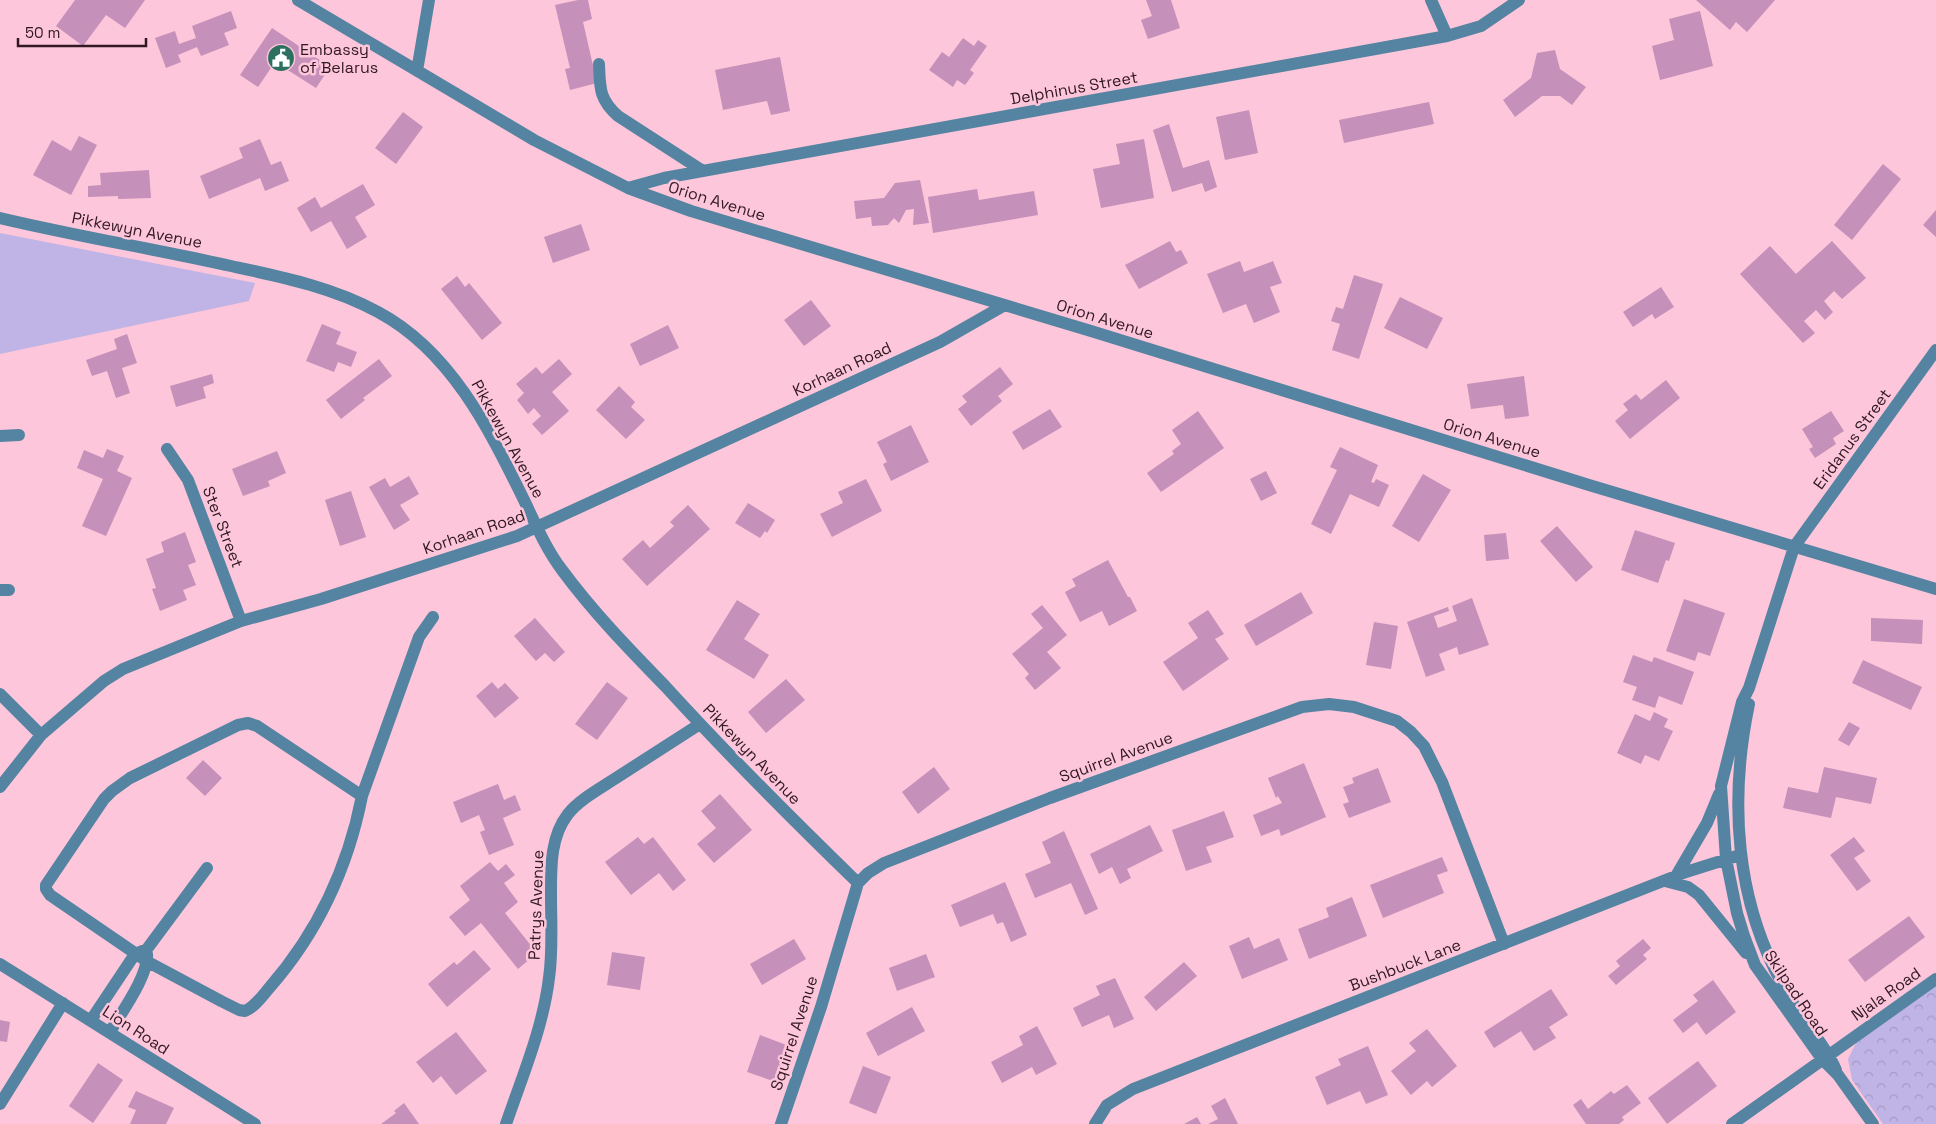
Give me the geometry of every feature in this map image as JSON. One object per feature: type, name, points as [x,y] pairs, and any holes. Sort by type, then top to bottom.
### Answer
[{"type":"street","name":"Orion Avenue","points":[[298,0],[534,140],[628,188],[691,212],[1091,331],[1936,589]]},
{"type":"street","points":[[417,71],[429,0]]},
{"type":"street","points":[[1431,0],[1447,36]]},
{"type":"street","name":"Delphinus Street","points":[[628,188],[664,178],[1447,36],[1481,26],[1519,0]]},
{"type":"street","points":[[599,64],[600,87],[603,100],[609,108],[618,116],[703,171]]},
{"type":"street","name":"Pikkewyn Avenue","points":[[0,218],[283,276],[329,290],[379,312],[395,322],[419,342],[456,381],[471,402],[492,436],[560,568],[587,601],[700,724],[858,884]]},
{"type":"street","name":"Korhaan Road","points":[[0,786],[41,735],[104,681],[123,668],[241,621],[321,599],[473,552],[538,528],[940,342],[1004,306]]},
{"type":"street","name":"Eridanus Street","points":[[1794,547],[1936,350]]},
{"type":"street","points":[[0,436],[19,435]]},
{"type":"street","name":"Ster Street","points":[[167,449],[188,480],[241,621]]},
{"type":"street","name":"Skilpad Road","points":[[1794,547],[1749,688],[1742,702],[1722,786],[1726,859],[1739,921],[1755,965],[1826,1056]]},
{"type":"street","points":[[362,796],[258,726],[238,725],[119,785],[104,799],[46,885],[46,889],[50,895],[141,952],[148,962],[239,1010],[250,1009],[289,964],[323,911],[348,855],[362,796],[419,637],[433,617]]},
{"type":"street","name":"Skilpad Road","points":[[1749,688],[1749,703],[1740,754],[1738,824],[1740,855],[1752,912],[1784,987],[1826,1056],[1873,1124]]},
{"type":"street","points":[[0,694],[41,735]]},
{"type":"street","name":"Squirrel Avenue","points":[[781,1124],[821,1007],[858,884],[868,873],[884,863],[1050,798],[1302,707],[1329,704],[1354,708],[1397,722],[1411,732],[1424,746],[1442,782],[1504,944]]},
{"type":"street","name":"Patrys Avenue","points":[[506,1124],[544,1011],[551,953],[551,862],[563,822],[572,810],[599,789],[700,724]]},
{"type":"street","points":[[1676,876],[1707,823],[1722,786]]},
{"type":"street","name":"Bushbuck Lane","points":[[1094,1124],[1107,1105],[1133,1088],[1676,876],[1740,855]]},
{"type":"street","points":[[91,1020],[141,952],[207,868]]},
{"type":"street","points":[[1663,881],[1678,883],[1699,895],[1755,965]]},
{"type":"street","points":[[110,1032],[132,997],[148,962]]},
{"type":"street","name":"Lion Road","points":[[0,964],[255,1124]]},
{"type":"street","name":"Njala Road","points":[[1732,1124],[1936,979]]},
{"type":"street","points":[[0,1104],[63,1003]]},
{"type":"green space","points":[[0,233],[255,283],[249,301],[0,354]]},
{"type":"green space","points":[[1936,985],[1936,1124],[1883,1124],[1852,1080],[1848,1059],[1856,1043]]},
{"type":"building","points":[[75,0],[145,0],[125,28],[106,15],[83,46],[56,26]]},
{"type":"building","points":[[588,0],[592,19],[583,22],[597,83],[570,90],[565,69],[570,68],[555,5]]},
{"type":"building","points":[[1146,0],[1171,0],[1180,28],[1148,39],[1141,20],[1152,16]]},
{"type":"building","points":[[1696,0],[1775,0],[1747,32],[1736,22],[1730,30]]},
{"type":"building","points":[[231,11],[237,28],[224,33],[229,45],[201,56],[197,47],[178,55],[181,62],[166,68],[155,38],[175,31],[179,44],[196,38],[192,26]]},
{"type":"building","points":[[1700,11],[1713,66],[1660,80],[1652,46],[1674,40],[1669,19]]},
{"type":"building","points":[[272,28],[330,67],[316,88],[275,62],[258,87],[240,75]]},
{"type":"building","points":[[963,38],[974,46],[978,40],[987,46],[970,70],[974,73],[965,85],[957,80],[953,87],[929,70],[942,52],[949,57]]},
{"type":"building","points":[[1555,50],[1560,69],[1586,87],[1572,105],[1560,96],[1542,96],[1515,117],[1503,100],[1531,78],[1537,53]]},
{"type":"building","points":[[780,57],[790,111],[771,115],[767,101],[723,110],[715,70]]},
{"type":"building","points":[[1429,102],[1434,124],[1344,143],[1339,120]]},
{"type":"building","points":[[1249,110],[1258,153],[1225,160],[1216,117]]},
{"type":"building","points":[[403,112],[423,127],[396,164],[375,148]]},
{"type":"building","points":[[1169,124],[1183,168],[1209,160],[1217,187],[1205,192],[1202,183],[1172,192],[1153,130]]},
{"type":"building","points":[[79,136],[97,145],[71,195],[33,175],[52,140],[71,151]]},
{"type":"building","points":[[260,139],[271,165],[281,161],[289,181],[265,191],[260,178],[209,199],[200,176],[243,158],[239,148]]},
{"type":"building","points":[[1144,139],[1154,198],[1101,208],[1093,169],[1120,164],[1116,144]]},
{"type":"building","points":[[1883,164],[1901,179],[1852,240],[1834,225]]},
{"type":"building","points":[[149,170],[151,198],[118,199],[118,196],[88,197],[88,186],[101,185],[100,173]]},
{"type":"building","points":[[920,180],[929,223],[913,225],[914,209],[906,210],[899,223],[894,218],[888,225],[872,226],[871,217],[856,219],[854,201],[884,198],[895,183]]},
{"type":"building","points":[[363,184],[375,205],[355,217],[367,237],[347,249],[331,221],[311,232],[297,208],[315,197],[321,208]]},
{"type":"building","points":[[977,189],[979,200],[1034,191],[1038,215],[933,233],[928,197]]},
{"type":"building","points":[[1936,210],[1936,237],[1923,225]]},
{"type":"building","points":[[581,224],[590,250],[553,263],[544,237]]},
{"type":"building","points":[[1170,241],[1176,252],[1181,250],[1188,263],[1139,289],[1125,265]]},
{"type":"building","points":[[1832,241],[1866,278],[1842,299],[1834,291],[1824,301],[1833,312],[1825,320],[1816,310],[1804,321],[1815,333],[1803,343],[1740,274],[1770,246],[1796,274]]},
{"type":"building","points":[[1240,261],[1244,272],[1273,261],[1282,283],[1270,287],[1280,312],[1254,323],[1246,304],[1223,313],[1207,274]]},
{"type":"building","points":[[1354,275],[1383,284],[1359,359],[1332,350],[1340,324],[1331,321],[1336,307],[1343,309]]},
{"type":"building","points":[[457,276],[465,287],[469,283],[502,323],[482,340],[441,289]]},
{"type":"building","points":[[1661,287],[1674,307],[1655,319],[1652,314],[1633,327],[1623,312]]},
{"type":"building","points":[[1400,297],[1443,318],[1427,349],[1384,328]]},
{"type":"building","points":[[811,300],[831,326],[804,346],[784,320]]},
{"type":"building","points":[[322,324],[341,332],[336,344],[357,352],[351,367],[338,362],[334,372],[306,361]]},
{"type":"building","points":[[668,325],[679,348],[640,366],[630,344]]},
{"type":"building","points":[[127,334],[137,363],[122,368],[130,393],[116,398],[107,371],[92,376],[86,360],[117,349],[114,339]]},
{"type":"building","points":[[379,359],[392,376],[363,398],[365,400],[341,419],[326,400]]},
{"type":"building","points":[[559,359],[572,374],[552,392],[569,411],[542,435],[532,424],[541,416],[534,408],[528,414],[517,400],[524,393],[516,384],[536,367],[542,374]]},
{"type":"building","points":[[1000,367],[1013,384],[998,396],[1002,401],[971,426],[958,409],[967,402],[962,396]]},
{"type":"building","points":[[212,374],[214,383],[203,387],[206,398],[176,407],[170,386]]},
{"type":"building","points":[[1524,376],[1529,416],[1505,419],[1503,405],[1471,409],[1467,384]]},
{"type":"building","points":[[1666,380],[1680,398],[1630,439],[1615,421],[1628,410],[1623,404],[1636,394],[1641,400]]},
{"type":"building","points":[[619,386],[635,402],[631,407],[645,420],[626,439],[596,410]]},
{"type":"building","points":[[1050,409],[1062,427],[1023,450],[1012,432]]},
{"type":"building","points":[[1198,411],[1224,448],[1161,492],[1147,473],[1174,454],[1172,451],[1181,444],[1172,430]]},
{"type":"building","points":[[1831,411],[1844,431],[1833,438],[1836,444],[1815,458],[1809,449],[1813,447],[1802,429]]},
{"type":"building","points":[[911,425],[929,462],[891,481],[883,464],[887,462],[877,442]]},
{"type":"building","points":[[1340,447],[1378,465],[1371,482],[1374,483],[1376,479],[1389,485],[1379,507],[1350,494],[1331,534],[1311,524],[1337,470],[1330,467]]},
{"type":"building","points":[[107,449],[124,456],[117,471],[132,478],[106,536],[82,526],[103,479],[77,468],[84,450],[103,458]]},
{"type":"building","points":[[277,451],[286,473],[268,481],[270,486],[243,496],[232,469]]},
{"type":"building","points":[[1266,471],[1277,493],[1261,501],[1250,479]]},
{"type":"building","points":[[1423,474],[1451,490],[1419,542],[1392,526]]},
{"type":"building","points":[[409,476],[419,494],[400,505],[410,520],[394,530],[369,487],[385,478],[390,487]]},
{"type":"building","points":[[866,479],[882,511],[832,537],[820,514],[843,503],[838,492]]},
{"type":"building","points":[[351,491],[366,537],[340,546],[325,500]]},
{"type":"building","points":[[748,503],[775,520],[767,533],[765,531],[760,538],[735,523]]},
{"type":"building","points":[[688,505],[710,529],[647,586],[622,559],[643,540],[650,548],[674,526],[670,522]]},
{"type":"building","points":[[1557,526],[1593,567],[1576,582],[1540,541]]},
{"type":"building","points":[[1635,530],[1675,543],[1669,561],[1666,560],[1658,583],[1621,570]]},
{"type":"building","points":[[185,532],[196,562],[188,565],[196,585],[183,590],[187,600],[160,611],[152,589],[156,588],[146,559],[164,552],[161,542]]},
{"type":"building","points":[[1506,533],[1509,559],[1486,561],[1484,535]]},
{"type":"building","points":[[1108,560],[1137,611],[1109,626],[1102,611],[1080,622],[1065,592],[1076,586],[1072,579]]},
{"type":"building","points":[[1301,592],[1313,613],[1256,646],[1244,625]]},
{"type":"building","points":[[1472,598],[1489,645],[1459,655],[1457,647],[1439,654],[1445,670],[1426,677],[1407,622],[1448,607],[1449,611],[1434,616],[1438,628],[1457,621],[1452,606]]},
{"type":"building","points":[[1684,599],[1725,613],[1710,656],[1698,652],[1695,661],[1666,651]]},
{"type":"building","points":[[737,600],[760,614],[744,639],[769,655],[754,679],[706,650]]},
{"type":"building","points":[[1042,605],[1067,635],[1047,652],[1061,668],[1035,690],[1025,678],[1029,674],[1012,654],[1043,628],[1031,614]]},
{"type":"building","points":[[1208,610],[1224,634],[1215,639],[1229,659],[1183,691],[1163,662],[1198,638],[1188,623]]},
{"type":"building","points":[[535,618],[565,652],[554,662],[545,653],[536,661],[514,636]]},
{"type":"building","points":[[1871,618],[1923,620],[1922,644],[1871,641]]},
{"type":"building","points":[[1374,622],[1398,626],[1391,669],[1366,665]]},
{"type":"building","points":[[1633,655],[1652,662],[1654,657],[1694,672],[1682,705],[1659,696],[1655,708],[1632,700],[1637,687],[1623,682]]},
{"type":"building","points":[[1863,660],[1922,687],[1911,710],[1852,683]]},
{"type":"building","points":[[786,679],[805,700],[766,733],[748,712]]},
{"type":"building","points":[[492,682],[498,689],[505,683],[519,698],[495,718],[476,696]]},
{"type":"building","points":[[607,682],[628,698],[597,740],[575,724]]},
{"type":"building","points":[[1654,712],[1668,719],[1664,727],[1673,731],[1659,761],[1645,755],[1641,764],[1617,753],[1635,714],[1650,721]]},
{"type":"building","points":[[1849,722],[1860,728],[1849,746],[1838,740]]},
{"type":"building","points":[[203,760],[222,778],[205,796],[186,778]]},
{"type":"building","points":[[1304,763],[1326,817],[1281,836],[1279,829],[1261,836],[1253,815],[1282,803],[1278,796],[1276,798],[1268,778]]},
{"type":"building","points":[[934,767],[950,789],[918,814],[902,792]]},
{"type":"building","points":[[1824,767],[1877,778],[1871,804],[1836,797],[1831,818],[1783,808],[1788,787],[1818,793]]},
{"type":"building","points":[[1378,768],[1391,802],[1349,818],[1343,804],[1349,802],[1343,787],[1354,783],[1352,778]]},
{"type":"building","points":[[498,784],[504,800],[515,795],[521,810],[503,818],[514,845],[489,855],[480,832],[485,830],[479,815],[461,823],[453,802]]},
{"type":"building","points":[[720,794],[752,830],[714,863],[697,844],[716,828],[701,811]]},
{"type":"building","points":[[1224,811],[1234,837],[1206,847],[1212,862],[1186,871],[1172,830]]},
{"type":"building","points":[[1150,825],[1163,851],[1127,869],[1131,878],[1120,884],[1112,867],[1099,874],[1090,854]]},
{"type":"building","points":[[1064,831],[1098,909],[1085,915],[1071,883],[1035,898],[1025,874],[1051,863],[1042,842]]},
{"type":"building","points":[[638,837],[644,844],[653,837],[686,880],[673,891],[659,873],[631,895],[605,862]]},
{"type":"building","points":[[1854,837],[1865,851],[1854,858],[1871,881],[1857,891],[1830,855]]},
{"type":"building","points":[[1442,857],[1448,871],[1437,875],[1444,893],[1383,918],[1370,885]]},
{"type":"building","points":[[490,862],[498,871],[506,864],[515,875],[504,883],[518,902],[505,913],[537,953],[518,969],[481,923],[465,936],[449,917],[470,900],[460,886]]},
{"type":"building","points":[[1005,882],[1027,935],[1011,942],[1003,922],[997,924],[993,914],[960,927],[951,905]]},
{"type":"building","points":[[1352,897],[1367,936],[1309,959],[1298,929],[1329,917],[1326,908]]},
{"type":"building","points":[[1909,916],[1925,937],[1865,982],[1848,960]]},
{"type":"building","points":[[1249,937],[1254,949],[1279,938],[1288,960],[1242,979],[1229,946]]},
{"type":"building","points":[[794,939],[806,959],[762,985],[750,964]]},
{"type":"building","points":[[1643,939],[1651,948],[1643,955],[1647,959],[1616,985],[1608,976],[1620,966],[1616,961]]},
{"type":"building","points":[[474,950],[491,969],[447,1007],[428,984],[454,962],[457,965]]},
{"type":"building","points":[[612,952],[645,957],[640,990],[607,985]]},
{"type":"building","points":[[926,954],[935,977],[897,991],[889,968]]},
{"type":"building","points":[[1184,962],[1197,976],[1156,1011],[1144,997]]},
{"type":"building","points":[[1115,978],[1134,1019],[1114,1028],[1109,1015],[1082,1027],[1073,1008],[1100,995],[1096,986]]},
{"type":"building","points":[[1713,980],[1736,1012],[1706,1035],[1697,1022],[1683,1033],[1673,1020],[1698,1001],[1693,995]]},
{"type":"building","points":[[1551,989],[1568,1015],[1549,1027],[1556,1038],[1534,1051],[1521,1031],[1494,1048],[1484,1032]]},
{"type":"building","points":[[912,1007],[925,1031],[878,1056],[866,1033]]},
{"type":"building","points":[[0,1020],[10,1022],[7,1042],[0,1041]]},
{"type":"building","points":[[1037,1026],[1057,1064],[1036,1075],[1032,1067],[1002,1083],[991,1062],[1023,1045],[1019,1036]]},
{"type":"building","points":[[1427,1029],[1457,1066],[1432,1087],[1427,1081],[1411,1095],[1391,1071],[1416,1051],[1409,1043]]},
{"type":"building","points":[[456,1032],[487,1071],[456,1095],[441,1076],[433,1083],[416,1062]]},
{"type":"building","points":[[760,1035],[789,1046],[776,1082],[747,1072]]},
{"type":"building","points":[[1368,1046],[1388,1095],[1366,1104],[1360,1091],[1327,1105],[1315,1077],[1341,1065],[1338,1059]]},
{"type":"building","points":[[1698,1061],[1717,1086],[1667,1124],[1648,1098]]},
{"type":"building","points":[[98,1063],[123,1080],[93,1123],[69,1106]]},
{"type":"building","points":[[863,1066],[891,1077],[876,1114],[849,1103]]},
{"type":"building","points":[[1627,1085],[1641,1103],[1622,1117],[1624,1120],[1619,1124],[1586,1124],[1573,1105],[1581,1099],[1588,1109],[1611,1091],[1614,1094]]},
{"type":"building","points":[[136,1091],[174,1108],[166,1124],[130,1124],[136,1110],[128,1107]]},
{"type":"building","points":[[1225,1098],[1238,1124],[1208,1124],[1218,1119],[1211,1106]]},
{"type":"building","points":[[404,1103],[419,1124],[381,1124],[396,1113],[394,1111]]},
{"type":"building","points":[[1197,1117],[1201,1124],[1184,1124]]},
{"type":"place","name":"Embassy of Belarus","points":[[281,58]]}]
